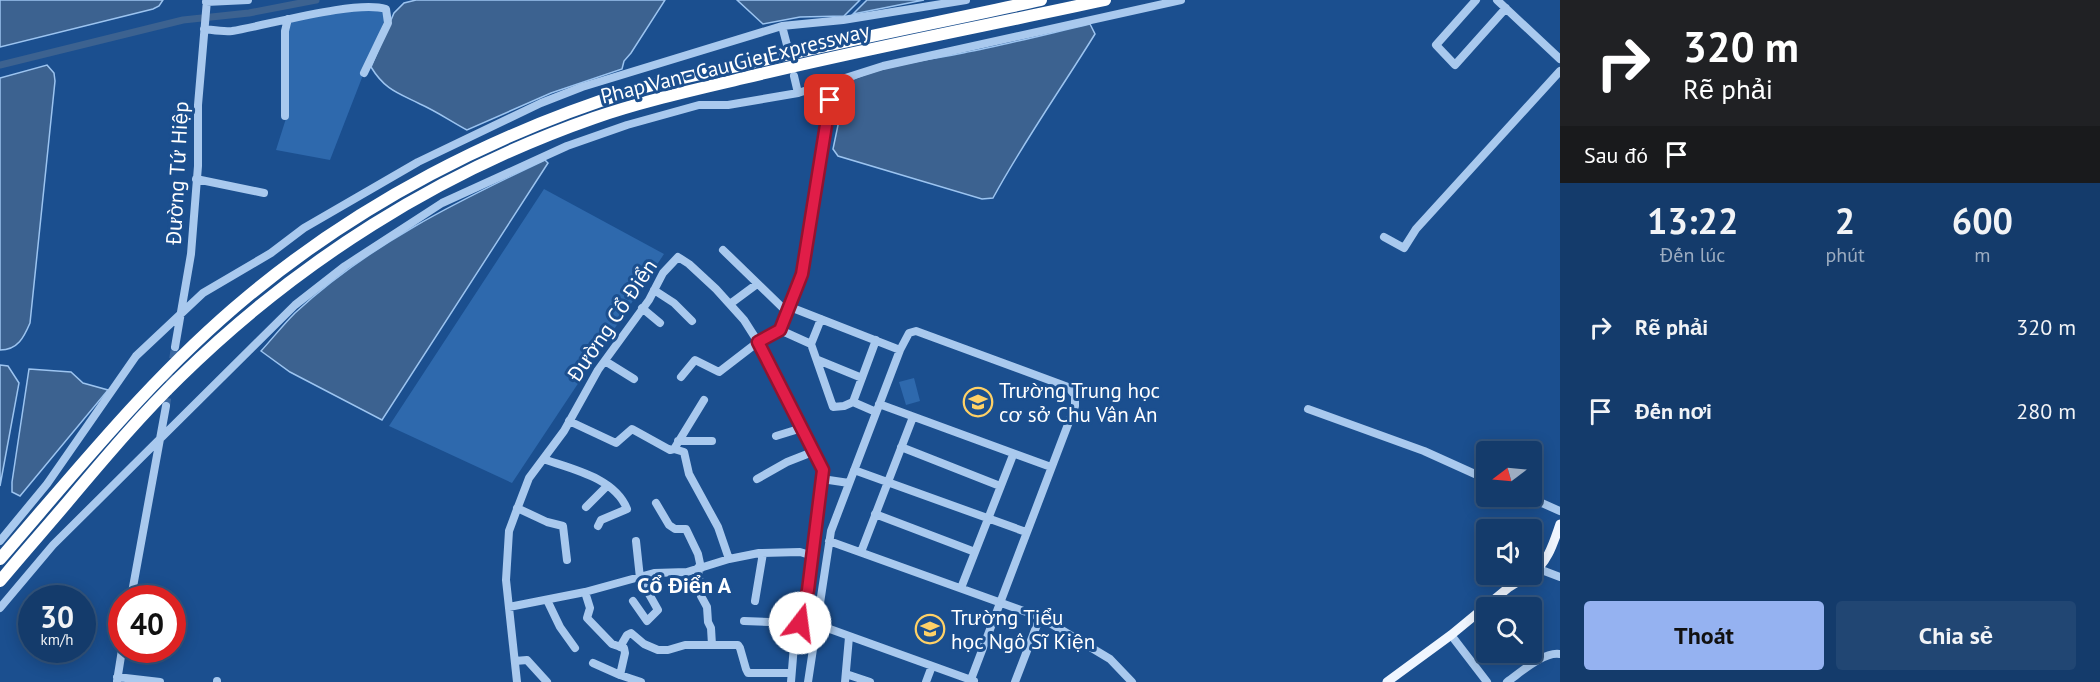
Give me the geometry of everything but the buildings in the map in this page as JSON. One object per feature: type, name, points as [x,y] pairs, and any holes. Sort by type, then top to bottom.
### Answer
[{"type":"highway","name":"Phap Van - Cau Gie Expressway","points":[[0,559],[126,413],[189,349],[248,296],[315,246],[370,210],[451,164],[536,125],[638,89],[800,51],[1041,0]]},
{"type":"highway","name":"Phap Van - Cau Gie Expressway","points":[[0,580],[131,427],[178,378],[216,343],[262,303],[342,244],[398,209],[448,182],[538,139],[641,103],[801,64],[1105,0]]},
{"type":"main road","points":[[1542,560],[1551,548],[1560,524]]},
{"type":"main road","points":[[1387,682],[1514,585]]},
{"type":"street","points":[[206,3],[248,0]]},
{"type":"street","points":[[0,541],[47,484],[136,356],[203,293],[271,253],[304,228],[436,152],[582,87],[782,26],[843,20],[966,0]]},
{"type":"street","points":[[0,608],[53,545],[295,305],[345,266],[442,203],[567,146],[627,124],[699,105],[728,105],[798,93],[883,66],[1181,0]]},
{"type":"street","points":[[1476,0],[1436,45],[1455,65],[1506,8]]},
{"type":"street","points":[[1497,0],[1560,59]]},
{"type":"street","name":"Đường Tứ Hiệp","points":[[175,347],[191,254],[198,105],[206,3]]},
{"type":"street","points":[[204,26],[229,32],[355,6],[378,6],[386,9],[388,23],[364,73]]},
{"type":"street","points":[[285,116],[285,31],[288,19]]},
{"type":"street","points":[[782,26],[787,45]]},
{"type":"street","points":[[1384,237],[1404,248],[1416,229],[1560,71]]},
{"type":"street","points":[[794,76],[798,93]]},
{"type":"street","points":[[681,377],[695,360],[719,372],[758,342],[780,330],[802,274],[828,113],[830,100],[819,87]]},
{"type":"street","points":[[196,179],[264,193]]},
{"type":"street","points":[[723,250],[757,284],[789,310],[821,319],[900,350]]},
{"type":"street","name":"Đường Cổ Điển","points":[[517,682],[506,580],[509,531],[529,478],[570,421],[604,361],[642,308],[663,273],[678,257],[689,264],[744,320],[758,342],[823,470],[808,590],[796,637],[791,682]]},
{"type":"street","points":[[730,304],[757,284]]},
{"type":"street","points":[[654,290],[674,303],[692,321]]},
{"type":"street","points":[[642,308],[660,323]]},
{"type":"street","points":[[811,344],[821,319]]},
{"type":"street","points":[[780,330],[811,344],[818,360],[830,405],[833,407],[853,402],[913,417],[1051,467]]},
{"type":"street","points":[[808,682],[816,624],[829,541],[877,408],[909,333],[916,331],[1068,387],[1075,395],[1075,406],[1026,532],[972,682],[816,624]]},
{"type":"street","points":[[853,402],[876,340]]},
{"type":"street","points":[[818,360],[862,378]]},
{"type":"street","points":[[604,361],[634,378]]},
{"type":"street","points":[[570,421],[616,442],[632,429],[670,450],[676,445],[704,400]]},
{"type":"street","points":[[133,585],[166,406]]},
{"type":"street","points":[[1308,409],[1424,451],[1476,474]]},
{"type":"street","points":[[861,552],[913,417]]},
{"type":"street","points":[[776,436],[802,428]]},
{"type":"street","points":[[676,445],[712,441]]},
{"type":"street","points":[[676,445],[684,452],[689,474],[718,527],[729,559]]},
{"type":"street","points":[[901,447],[1000,486]]},
{"type":"street","points":[[758,479],[787,462],[815,451]]},
{"type":"street","points":[[961,588],[1013,455]]},
{"type":"street","points":[[543,459],[601,480],[625,503],[627,509],[601,520],[598,526]]},
{"type":"street","points":[[854,470],[1026,532]]},
{"type":"street","points":[[822,479],[849,483]]},
{"type":"street","points":[[586,507],[607,486]]},
{"type":"street","points":[[656,503],[669,525],[675,529],[686,529],[694,546],[699,568],[701,596],[707,607],[712,645]]},
{"type":"street","points":[[1542,503],[1560,511]]},
{"type":"street","points":[[518,508],[547,522],[563,526],[567,560]]},
{"type":"street","points":[[875,514],[975,552]]},
{"type":"street","points":[[633,601],[647,621],[658,610],[640,578],[636,541]]},
{"type":"street","points":[[829,541],[1040,617],[1110,659],[1132,682]]},
{"type":"street","points":[[509,608],[585,592],[654,573],[687,572],[729,559],[763,553],[800,552],[813,556]]},
{"type":"street","points":[[755,601],[763,553]]},
{"type":"street","points":[[1542,574],[1560,577]]},
{"type":"street","points":[[585,592],[590,608],[587,618],[612,644],[624,648],[620,675]]},
{"type":"street","points":[[548,600],[560,627],[575,648]]},
{"type":"street","points":[[1015,682],[1040,617]]},
{"type":"street","points":[[744,621],[800,623]]},
{"type":"street","points":[[620,646],[631,633],[644,644],[658,650],[668,650],[684,645],[738,645],[748,673],[744,682]]},
{"type":"street","points":[[1451,635],[1487,682]]},
{"type":"street","points":[[849,636],[846,678],[870,682]]},
{"type":"street","points":[[796,637],[814,640]]},
{"type":"street","points":[[1507,682],[1534,662],[1555,653],[1560,654]]},
{"type":"street","points":[[515,661],[526,660],[547,682]]},
{"type":"street","points":[[120,663],[117,680],[160,682]]},
{"type":"street","points":[[593,663],[641,682]]},
{"type":"street","points":[[926,682],[932,666]]},
{"type":"street","points":[[748,673],[791,673]]},
{"type":"shaded area","points":[[0,0],[163,0],[153,9],[0,47]]},
{"type":"shaded area","points":[[416,0],[665,0],[624,61],[622,69],[551,93],[467,130],[392,90],[381,81],[371,67],[394,13],[404,3]]},
{"type":"shaded area","points":[[737,0],[860,0],[844,16],[800,17],[763,24]]},
{"type":"shaded area","points":[[867,0],[924,0],[853,14]]},
{"type":"shaded area","points":[[373,7],[384,10],[384,21],[330,160],[276,150],[289,109],[288,34],[292,20]]},
{"type":"shaded area","points":[[1090,24],[1095,34],[993,198],[982,199],[838,156],[833,149],[847,82],[889,67]]},
{"type":"shaded area","points":[[47,65],[54,73],[55,81],[30,323],[23,338],[16,345],[0,350],[0,78]]},
{"type":"shaded area","points":[[545,160],[548,163],[382,420],[290,372],[261,351],[295,313],[352,266],[446,209]]},
{"type":"shaded area","points":[[544,189],[664,254],[512,483],[389,426]]},
{"type":"shaded area","points":[[0,365],[8,366],[19,383],[0,486]]},
{"type":"shaded area","points":[[29,369],[71,372],[83,383],[108,390],[20,496],[12,492],[12,482]]},
{"type":"shaded area","points":[[914,378],[920,401],[906,405],[899,382]]},
{"type":"waterway","points":[[0,65],[183,20],[249,13],[316,0]]},
{"type":"tunnel","points":[[166,406],[175,347]]},
{"type":"place","name":"Trường Trung học cơ sở Chu Vân An","points":[[978,402]]},
{"type":"place","name":"Trường Tiểu học Ngô Sĩ Kiện","points":[[930,629]]},
{"type":"district","name":"Cổ Điển A","points":[[684,585]]},
{"type":"route","points":[[800,623],[808,590],[823,470],[817,454],[758,342],[780,330],[802,274],[830,100]]}]
